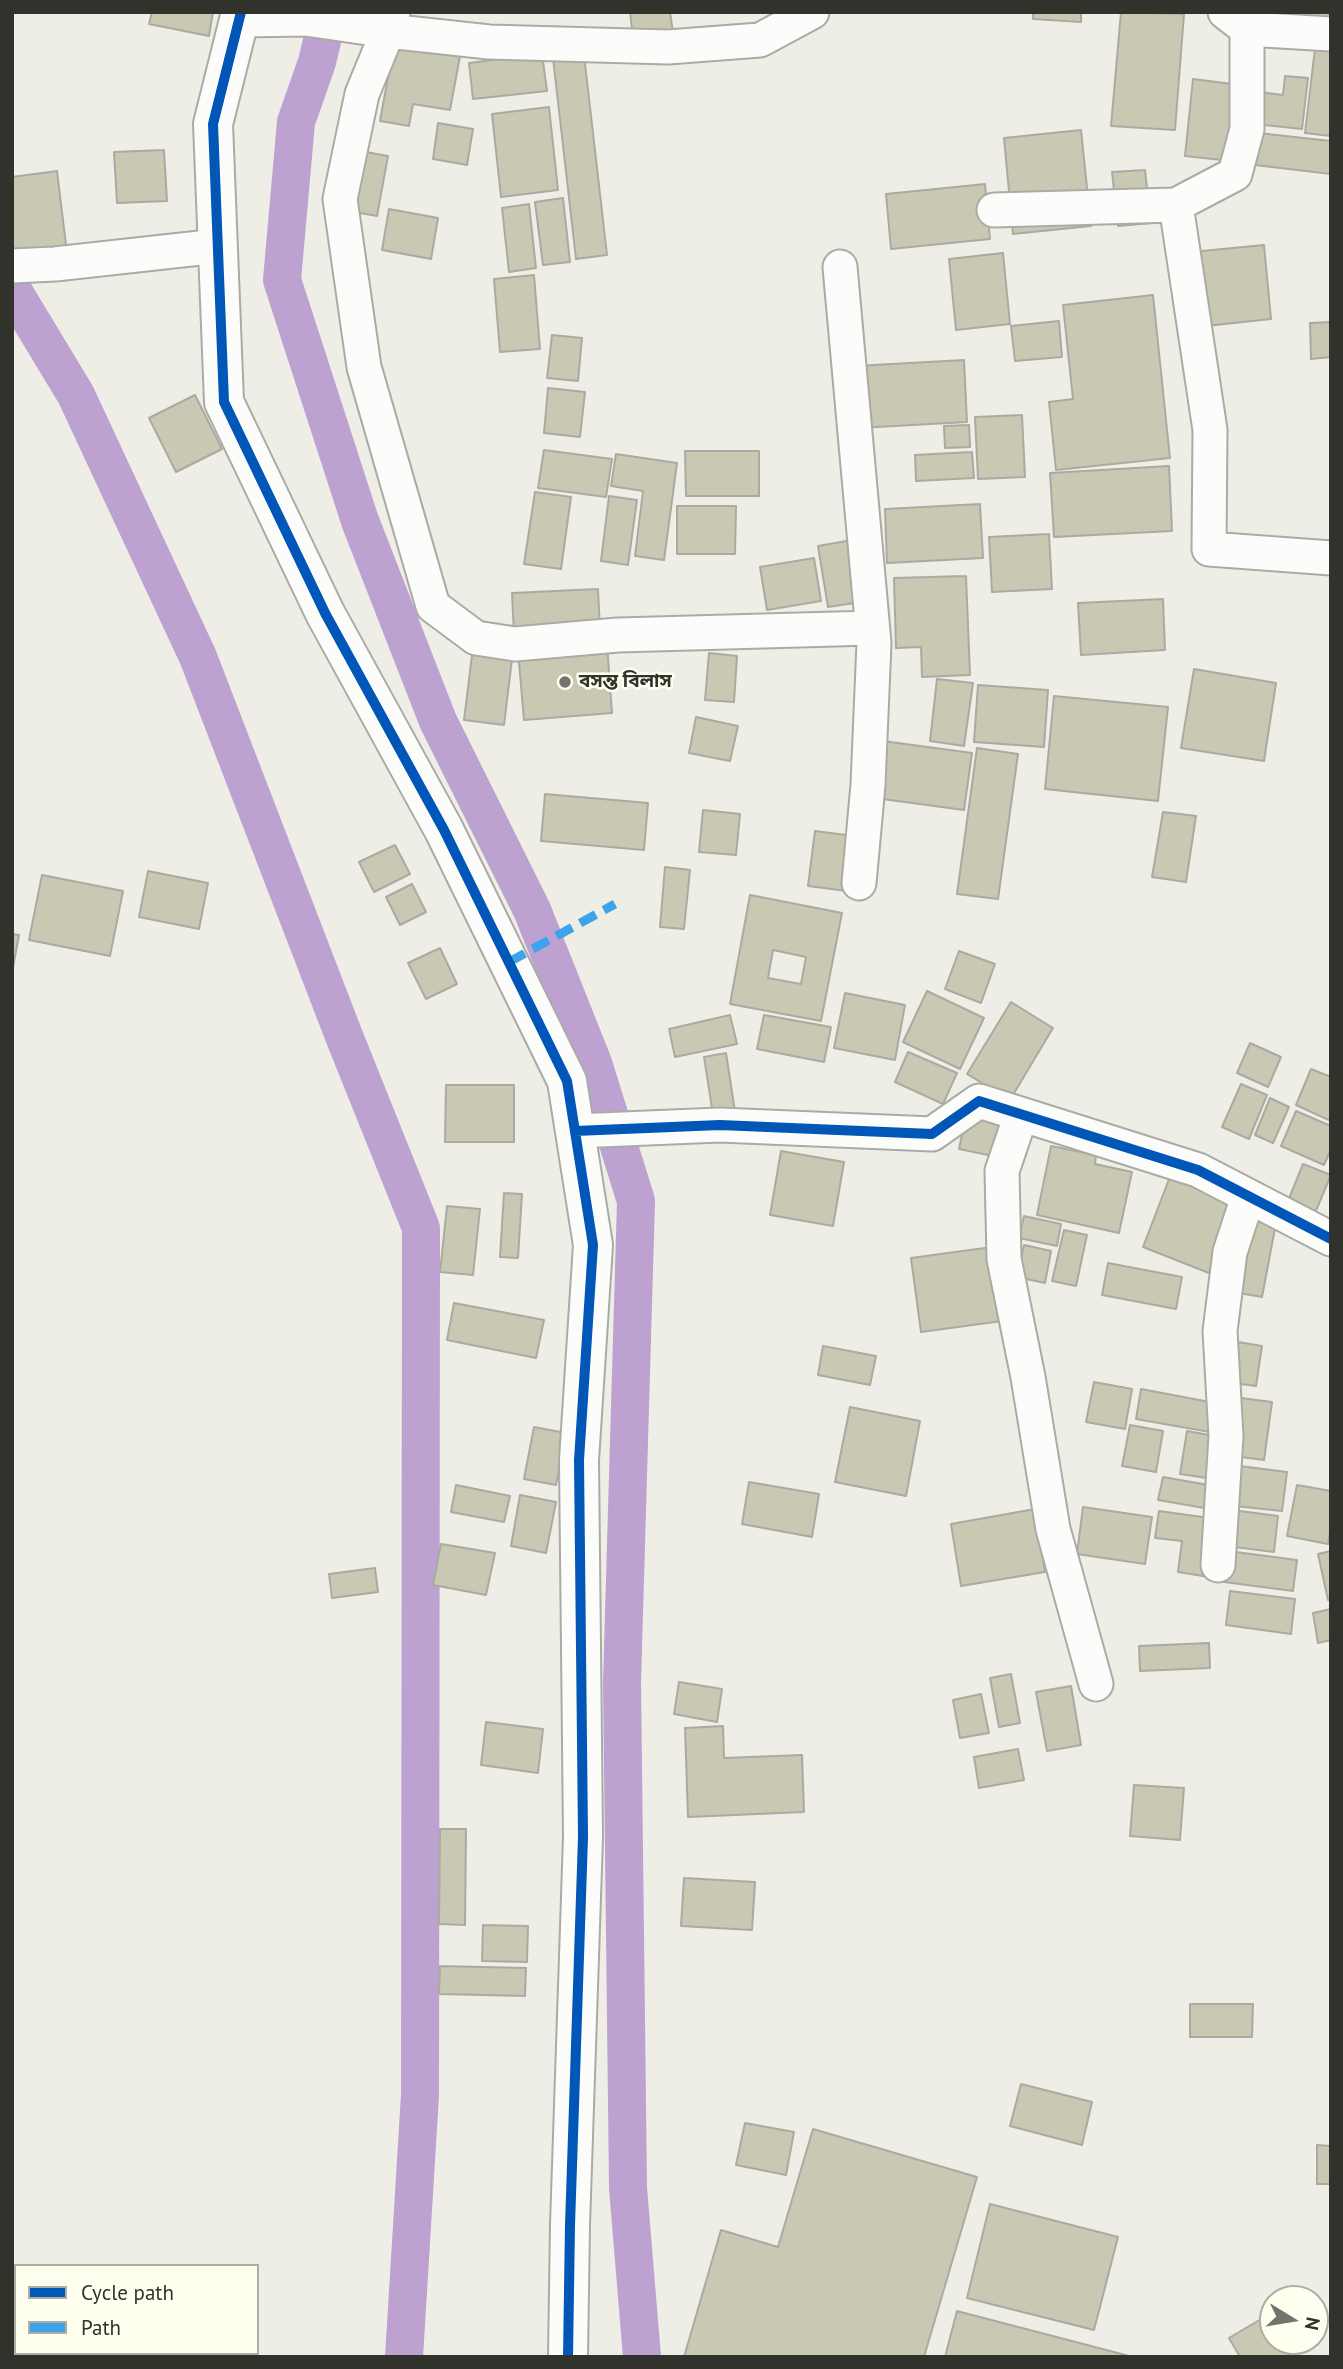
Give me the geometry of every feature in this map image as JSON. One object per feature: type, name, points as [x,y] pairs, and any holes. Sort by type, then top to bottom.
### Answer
[{"type":"street","points":[[568,2357],[569,2225],[583,1837],[579,1460],[593,1244],[567,1081],[444,830],[325,613],[224,402],[213,124],[241,16],[384,24],[489,42],[667,47],[760,40],[812,12]]},
{"type":"street","points":[[994,209],[1177,205],[1235,174],[1247,129],[1236,21],[1331,34]]},
{"type":"street","points":[[384,24],[362,94],[341,199],[364,367],[433,606],[476,638],[515,644],[618,635],[872,628]]},
{"type":"street","points":[[1177,205],[1210,430],[1209,549],[1331,558]]},
{"type":"street","points":[[12,266],[55,264],[218,246]]},
{"type":"street","points":[[840,267],[874,643],[859,883]]},
{"type":"street","points":[[575,1131],[720,1125],[932,1134],[979,1101],[1198,1170],[1331,1239]]},
{"type":"street","points":[[1021,1115],[1002,1171],[1004,1259],[1028,1377],[1053,1529],[1096,1684]]},
{"type":"street","points":[[1219,1564],[1226,1436],[1220,1331],[1230,1252],[1248,1196]]},
{"type":"building","points":[[152,12],[213,12],[209,36],[149,24]]},
{"type":"building","points":[[630,12],[670,12],[673,33],[633,38]]},
{"type":"building","points":[[1033,12],[1081,12],[1081,22],[1033,19]]},
{"type":"building","points":[[1121,12],[1184,14],[1175,130],[1111,126]]},
{"type":"building","points":[[1293,12],[1330,12],[1327,27],[1291,20]]},
{"type":"building","points":[[1316,40],[1331,42],[1331,136],[1305,133]]},
{"type":"building","points":[[394,45],[460,56],[450,110],[413,104],[409,126],[380,121]]},
{"type":"building","points":[[542,54],[547,91],[473,99],[469,63]]},
{"type":"building","points":[[584,55],[607,255],[576,259],[553,58]]},
{"type":"building","points":[[1285,76],[1308,78],[1302,129],[1255,124],[1259,92],[1283,95]]},
{"type":"building","points":[[1193,79],[1240,85],[1231,161],[1185,156]]},
{"type":"building","points":[[549,107],[558,190],[501,197],[492,114]]},
{"type":"building","points":[[438,123],[473,129],[467,165],[433,159]]},
{"type":"building","points":[[1081,130],[1091,226],[1013,234],[1004,138]]},
{"type":"building","points":[[1258,133],[1331,141],[1331,174],[1255,165]]},
{"type":"building","points":[[164,150],[167,201],[117,203],[114,152]]},
{"type":"building","points":[[366,152],[388,156],[377,216],[355,212]]},
{"type":"building","points":[[1145,170],[1151,223],[1118,226],[1112,172]]},
{"type":"building","points":[[57,171],[67,253],[12,259],[12,177]]},
{"type":"building","points":[[985,184],[990,239],[891,249],[886,194]]},
{"type":"building","points":[[563,198],[570,262],[543,265],[535,202]]},
{"type":"building","points":[[529,204],[536,268],[509,272],[502,208]]},
{"type":"building","points":[[389,209],[438,218],[431,259],[382,250]]},
{"type":"building","points":[[1264,245],[1271,319],[1178,329],[1171,254]]},
{"type":"building","points":[[1003,253],[1010,324],[956,330],[949,259]]},
{"type":"building","points":[[534,275],[540,349],[500,352],[494,279]]},
{"type":"building","points":[[1153,295],[1170,458],[1056,470],[1049,402],[1073,399],[1063,305]]},
{"type":"building","points":[[1059,321],[1062,357],[1015,361],[1011,326]]},
{"type":"building","points":[[1331,322],[1331,357],[1311,359],[1310,323]]},
{"type":"building","points":[[552,335],[582,338],[578,381],[547,378]]},
{"type":"building","points":[[964,360],[967,422],[858,428],[855,366]]},
{"type":"building","points":[[548,388],[585,392],[580,437],[544,433]]},
{"type":"building","points":[[195,395],[222,449],[176,472],[149,418]]},
{"type":"building","points":[[1022,415],[1025,477],[978,479],[975,417]]},
{"type":"building","points":[[969,425],[970,447],[945,448],[944,426]]},
{"type":"building","points":[[544,450],[612,459],[606,497],[538,488]]},
{"type":"building","points":[[685,451],[759,451],[759,496],[686,496]]},
{"type":"building","points":[[972,452],[974,478],[916,481],[915,455]]},
{"type":"building","points":[[616,454],[677,463],[664,560],[635,556],[643,491],[611,486]]},
{"type":"building","points":[[1169,466],[1172,531],[1054,537],[1050,473]]},
{"type":"building","points":[[535,492],[571,497],[561,569],[524,564]]},
{"type":"building","points":[[609,496],[637,500],[628,565],[601,561]]},
{"type":"building","points":[[980,504],[983,558],[887,563],[885,509]]},
{"type":"building","points":[[677,506],[736,506],[735,554],[677,554]]},
{"type":"building","points":[[1049,534],[1052,589],[992,592],[989,537]]},
{"type":"building","points":[[852,540],[861,602],[828,607],[818,546]]},
{"type":"building","points":[[814,558],[821,601],[767,610],[760,567]]},
{"type":"building","points":[[966,576],[970,675],[922,677],[921,647],[896,648],[894,578]]},
{"type":"building","points":[[598,589],[600,630],[514,635],[512,593]]},
{"type":"building","points":[[1163,599],[1165,650],[1081,655],[1078,603]]},
{"type":"building","name":"বসন্ত বিলাস","points":[[607,644],[612,713],[524,720],[518,651]]},
{"type":"building","points":[[473,647],[513,651],[504,725],[464,720]]},
{"type":"building","points":[[709,653],[737,656],[734,702],[705,700]]},
{"type":"building","points":[[1194,669],[1276,683],[1264,761],[1181,748]]},
{"type":"building","points":[[937,679],[973,683],[964,746],[930,741]]},
{"type":"building","points":[[978,685],[1048,690],[1044,747],[974,742]]},
{"type":"building","points":[[1054,696],[1168,707],[1158,801],[1045,789]]},
{"type":"building","points":[[696,717],[738,726],[730,761],[689,753]]},
{"type":"building","points":[[883,741],[972,753],[964,810],[875,798]]},
{"type":"building","points":[[977,748],[1018,754],[998,899],[957,894]]},
{"type":"building","points":[[545,794],[648,803],[644,850],[541,841]]},
{"type":"building","points":[[703,810],[740,814],[736,855],[699,852]]},
{"type":"building","points":[[1163,812],[1196,816],[1186,882],[1152,877]]},
{"type":"building","points":[[815,831],[854,836],[847,891],[808,886]]},
{"type":"building","points":[[395,845],[410,874],[374,892],[359,862]]},
{"type":"building","points":[[665,867],[690,870],[684,929],[660,927]]},
{"type":"building","points":[[148,871],[208,883],[199,929],[139,917]]},
{"type":"building","points":[[42,875],[123,891],[110,956],[29,940]]},
{"type":"building","points":[[412,884],[426,912],[400,925],[386,897]]},
{"type":"building","points":[[750,895],[842,913],[821,1021],[730,1004]],"holes":[[[773,950],[806,957],[801,984],[768,978]]]},
{"type":"building","points":[[12,934],[19,935],[12,973]]},
{"type":"building","points":[[440,948],[457,984],[426,999],[408,963]]},
{"type":"building","points":[[959,951],[995,964],[981,1003],[945,989]]},
{"type":"building","points":[[927,991],[984,1018],[960,1069],[903,1042]]},
{"type":"building","points":[[845,993],[905,1005],[895,1060],[834,1048]]},
{"type":"building","points":[[1011,1002],[1053,1028],[1010,1100],[967,1074]]},
{"type":"building","points":[[730,1015],[737,1044],[675,1057],[669,1029]]},
{"type":"building","points":[[764,1015],[831,1027],[824,1062],[757,1049]]},
{"type":"building","points":[[1250,1043],[1281,1057],[1268,1087],[1237,1073]]},
{"type":"building","points":[[908,1052],[957,1073],[943,1104],[895,1082]]},
{"type":"building","points":[[726,1053],[736,1118],[714,1121],[704,1057]]},
{"type":"building","points":[[1311,1069],[1331,1077],[1331,1121],[1296,1105]]},
{"type":"building","points":[[1241,1084],[1267,1095],[1249,1139],[1222,1127]]},
{"type":"building","points":[[446,1085],[514,1085],[514,1142],[445,1142]]},
{"type":"building","points":[[1270,1098],[1289,1107],[1273,1143],[1255,1135]]},
{"type":"building","points":[[967,1111],[1011,1120],[1003,1158],[959,1149]]},
{"type":"building","points":[[1296,1111],[1331,1126],[1331,1149],[1324,1165],[1281,1146]]},
{"type":"building","points":[[1051,1146],[1096,1155],[1095,1164],[1132,1172],[1119,1233],[1037,1215]]},
{"type":"building","points":[[781,1151],[844,1162],[833,1226],[770,1215]]},
{"type":"building","points":[[1303,1164],[1331,1175],[1315,1213],[1288,1201]]},
{"type":"building","points":[[1171,1174],[1237,1200],[1209,1273],[1143,1247]]},
{"type":"building","points":[[504,1193],[522,1194],[518,1258],[500,1257]]},
{"type":"building","points":[[447,1206],[480,1209],[473,1275],[440,1272]]},
{"type":"building","points":[[1024,1216],[1061,1224],[1057,1246],[1019,1238]]},
{"type":"building","points":[[1247,1217],[1276,1223],[1262,1297],[1233,1292]]},
{"type":"building","points":[[1064,1230],[1087,1235],[1076,1286],[1052,1281]]},
{"type":"building","points":[[1024,1245],[1051,1251],[1045,1283],[1017,1277]]},
{"type":"building","points":[[992,1247],[1002,1321],[921,1332],[911,1258]]},
{"type":"building","points":[[1108,1263],[1182,1277],[1176,1309],[1102,1295]]},
{"type":"building","points":[[454,1303],[544,1320],[536,1358],[447,1340]]},
{"type":"building","points":[[1232,1341],[1262,1346],[1256,1386],[1226,1382]]},
{"type":"building","points":[[823,1346],[876,1356],[870,1385],[818,1375]]},
{"type":"building","points":[[1094,1382],[1132,1389],[1125,1429],[1086,1422]]},
{"type":"building","points":[[1141,1389],[1215,1403],[1210,1432],[1136,1419]]},
{"type":"building","points":[[1241,1398],[1272,1402],[1264,1460],[1233,1456]]},
{"type":"building","points":[[850,1407],[920,1421],[906,1496],[835,1482]]},
{"type":"building","points":[[1130,1425],[1163,1431],[1156,1472],[1122,1466]]},
{"type":"building","points":[[534,1427],[566,1433],[556,1485],[524,1479]]},
{"type":"building","points":[[1187,1431],[1221,1437],[1213,1479],[1180,1474]]},
{"type":"building","points":[[1240,1466],[1287,1472],[1282,1511],[1235,1506]]},
{"type":"building","points":[[1163,1477],[1220,1487],[1216,1510],[1158,1500]]},
{"type":"building","points":[[749,1482],[819,1494],[812,1537],[742,1524]]},
{"type":"building","points":[[456,1485],[510,1496],[504,1522],[451,1512]]},
{"type":"building","points":[[1297,1485],[1331,1491],[1328,1544],[1287,1536]]},
{"type":"building","points":[[520,1495],[556,1502],[546,1553],[511,1546]]},
{"type":"building","points":[[1083,1507],[1152,1517],[1145,1564],[1077,1554]]},
{"type":"building","points":[[1035,1509],[1045,1572],[961,1586],[951,1524]]},
{"type":"building","points":[[1232,1510],[1278,1516],[1274,1552],[1227,1546]]},
{"type":"building","points":[[1159,1511],[1217,1519],[1209,1577],[1178,1572],[1182,1541],[1155,1538]]},
{"type":"building","points":[[441,1544],[495,1553],[486,1595],[433,1585]]},
{"type":"building","points":[[1228,1551],[1297,1560],[1293,1591],[1224,1582]]},
{"type":"building","points":[[1331,1551],[1331,1599],[1328,1600],[1318,1554]]},
{"type":"building","points":[[375,1568],[378,1592],[332,1598],[329,1574]]},
{"type":"building","points":[[1230,1591],[1295,1599],[1291,1634],[1226,1625]]},
{"type":"building","points":[[1331,1609],[1331,1640],[1318,1643],[1313,1613]]},
{"type":"building","points":[[1209,1643],[1210,1668],[1140,1671],[1139,1646]]},
{"type":"building","points":[[1011,1674],[1020,1723],[999,1727],[990,1678]]},
{"type":"building","points":[[679,1682],[722,1689],[717,1722],[674,1714]]},
{"type":"building","points":[[1071,1686],[1081,1745],[1047,1751],[1036,1692]]},
{"type":"building","points":[[981,1694],[989,1733],[960,1738],[953,1700]]},
{"type":"building","points":[[486,1722],[543,1729],[538,1773],[481,1765]]},
{"type":"building","points":[[723,1726],[724,1758],[802,1755],[804,1812],[688,1817],[685,1728]]},
{"type":"building","points":[[1018,1749],[1024,1780],[979,1788],[974,1757]]},
{"type":"building","points":[[1134,1785],[1184,1788],[1180,1840],[1130,1836]]},
{"type":"building","points":[[440,1829],[466,1829],[465,1925],[439,1924]]},
{"type":"building","points":[[684,1878],[755,1882],[752,1930],[681,1926]]},
{"type":"building","points":[[483,1925],[528,1926],[527,1962],[482,1961]]},
{"type":"building","points":[[440,1966],[526,1968],[525,1996],[439,1994]]},
{"type":"building","points":[[1190,2004],[1253,2004],[1252,2037],[1190,2037]]},
{"type":"building","points":[[1021,2084],[1092,2102],[1082,2145],[1010,2126]]},
{"type":"building","points":[[745,2123],[794,2132],[786,2175],[736,2165]]},
{"type":"building","points":[[813,2129],[977,2177],[924,2357],[684,2357],[721,2230],[778,2247]]},
{"type":"building","points":[[1317,2145],[1331,2146],[1331,2184],[1317,2184]]},
{"type":"building","points":[[990,2204],[1118,2237],[1094,2330],[967,2298]]},
{"type":"building","points":[[957,2311],[1133,2357],[945,2357]]},
{"type":"building","points":[[1259,2320],[1259,2355],[1288,2355],[1240,2357],[1229,2338]]},
{"type":"waterway","points":[[329,12],[317,62],[296,122],[282,280],[360,521],[438,721],[532,910],[593,1063],[636,1201],[622,1682],[628,2188],[642,2357]]},
{"type":"waterway","points":[[12,289],[76,395],[198,657],[421,1228],[420,2095],[404,2357]]},
{"type":"marked path","points":[[509,962],[615,904]]},
{"type":"cycle path","points":[[241,12],[213,124],[224,402],[325,613],[444,830],[567,1081],[593,1245],[579,1460],[583,1837],[568,2357]]},
{"type":"cycle path","points":[[575,1131],[720,1125],[932,1134],[979,1101],[1198,1170],[1331,1239]]},
{"type":"place","name":"বসন্ত বিলাস","points":[[565,682]]}]
